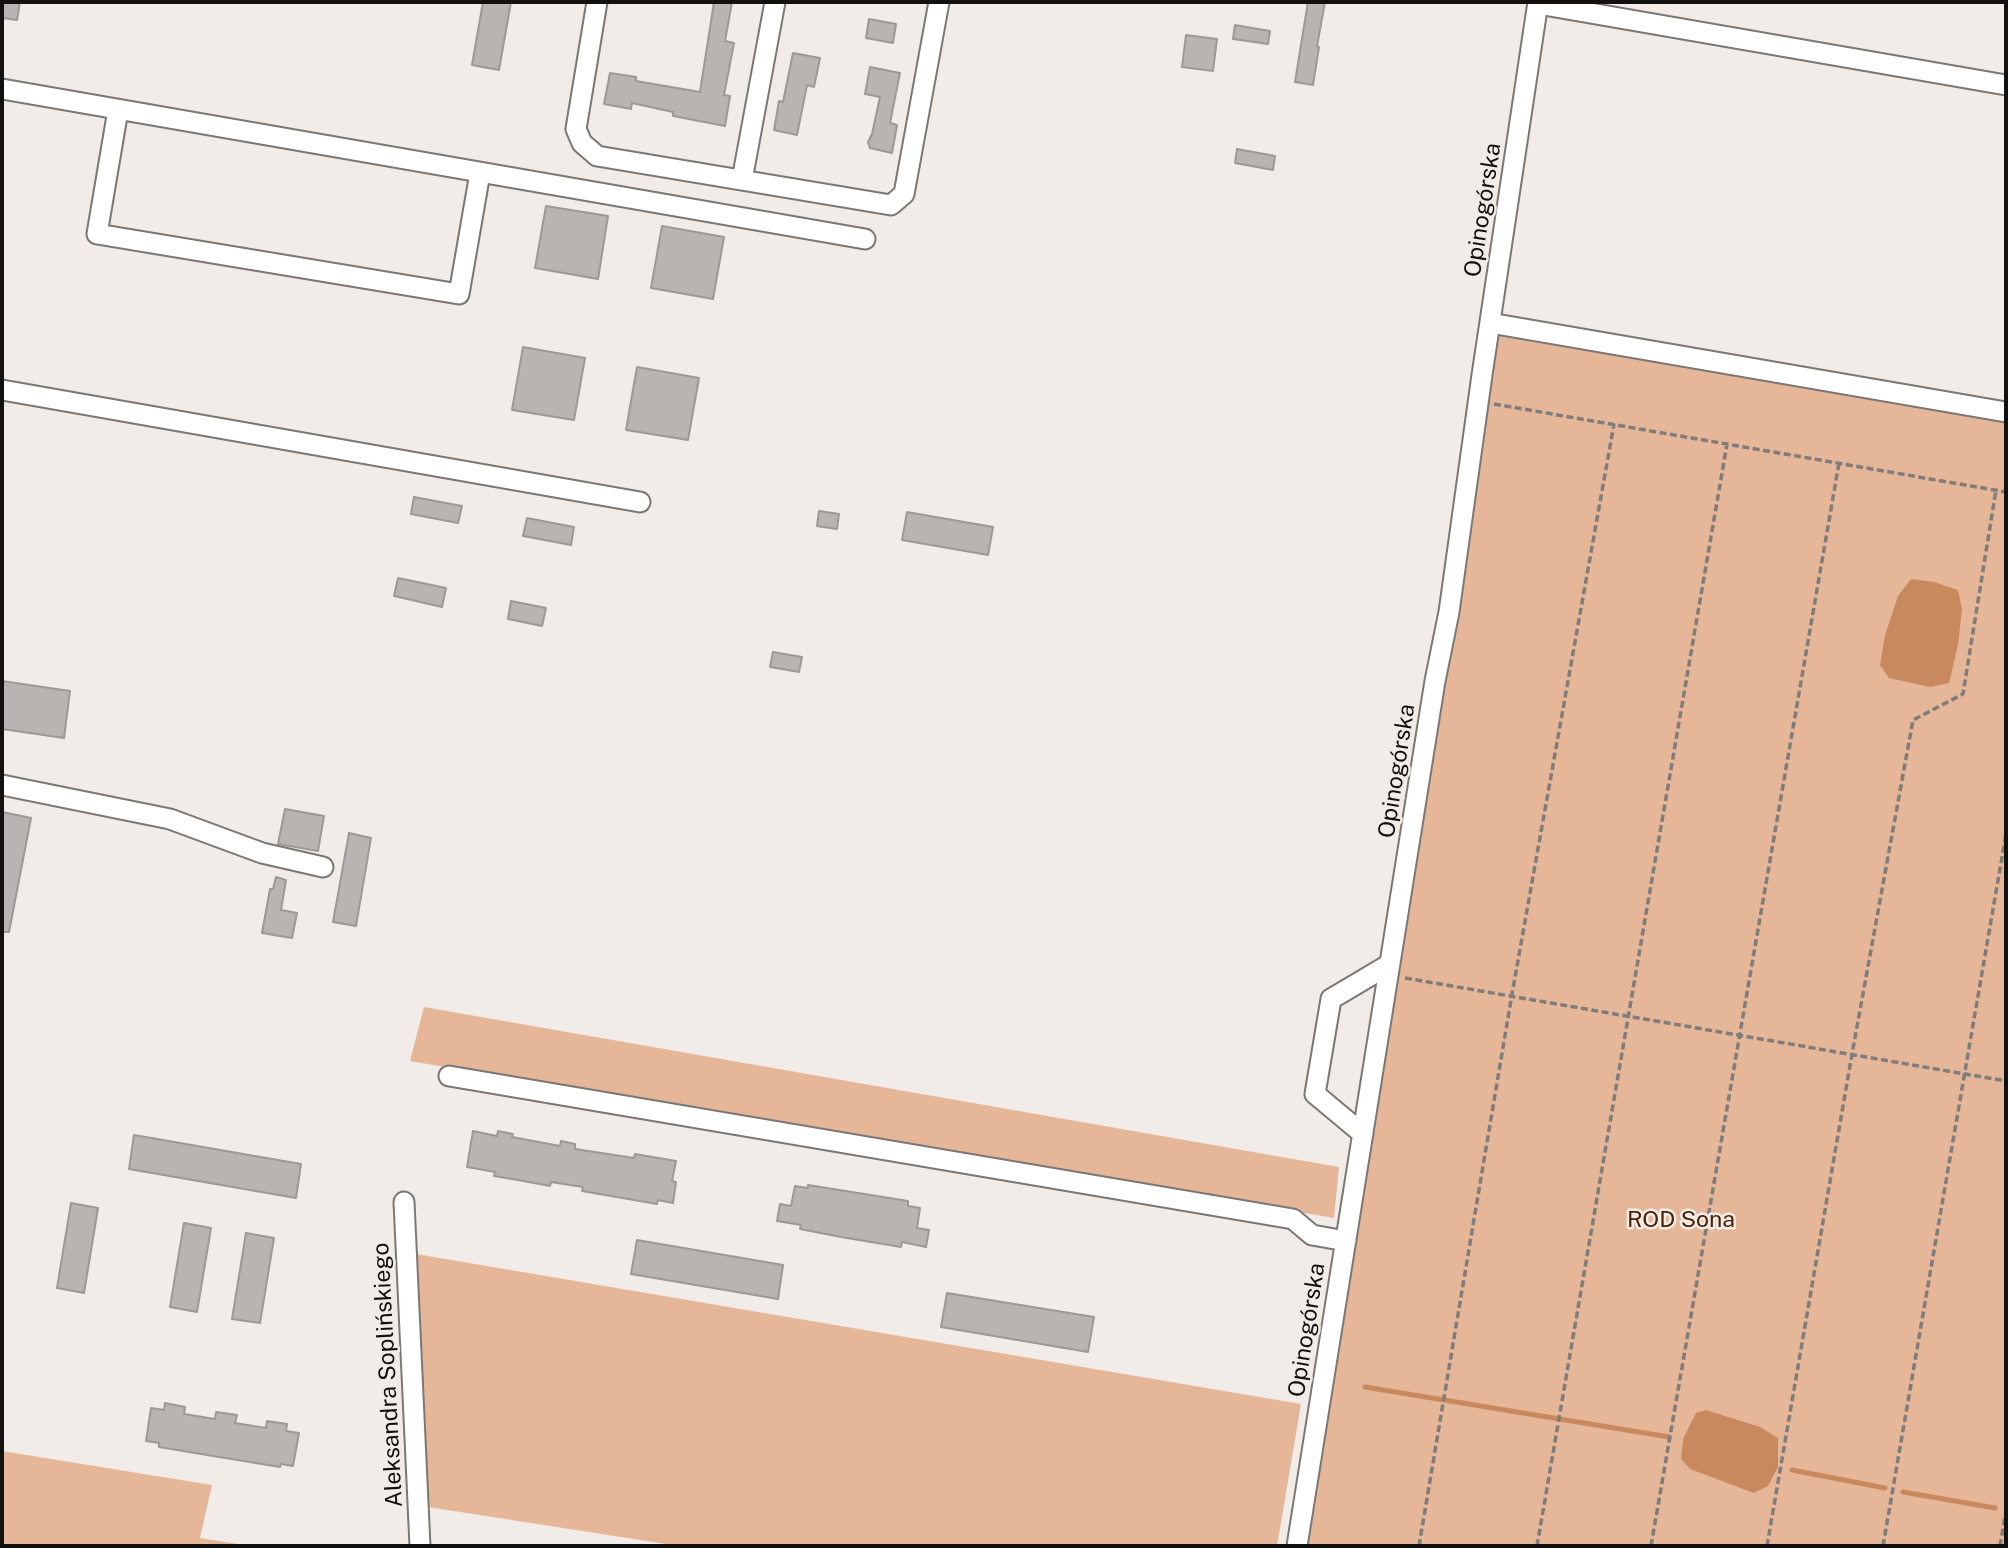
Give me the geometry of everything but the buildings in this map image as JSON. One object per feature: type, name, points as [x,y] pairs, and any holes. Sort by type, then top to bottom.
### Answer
[{"type":"street","points":[[597,2],[576,129],[582,143],[597,156],[891,205],[904,194],[939,2]]},
{"type":"street","points":[[743,180],[775,2]]},
{"type":"street","points":[[1538,3],[2006,85]]},
{"type":"street","name":"Opinogórska","points":[[1297,1546],[1435,681],[1449,612],[1538,3]]},
{"type":"street","points":[[2,89],[865,239]]},
{"type":"street","points":[[118,110],[97,233],[459,294],[480,173]]},
{"type":"street","points":[[1490,323],[2006,412]]},
{"type":"street","points":[[2,390],[640,502]]},
{"type":"street","points":[[2,785],[170,819],[262,853],[323,867]]},
{"type":"street","points":[[1363,1134],[1315,1094],[1331,999],[1389,970]]},
{"type":"street","points":[[449,1076],[1293,1219],[1312,1235],[1346,1241]]},
{"type":"street","name":"Aleksandra Soplińskiego","points":[[404,1202],[420,1546]]},
{"type":"path","points":[[1478,401],[2006,492]]},
{"type":"path","points":[[1419,1546],[1512,994],[1614,424]]},
{"type":"path","points":[[1537,1546],[1727,444]]},
{"type":"path","points":[[1651,1546],[1839,463]]},
{"type":"path","points":[[1767,1546],[1913,720],[1963,694],[1996,490]]},
{"type":"path","points":[[1883,1546],[2006,834]]},
{"type":"path","points":[[1389,970],[2006,1081]]},
{"type":"path","points":[[2000,1546],[2006,1511]]},
{"type":"green space","name":"ROD Sona","points":[[1500,332],[2006,422],[2006,1546],[1296,1546]]},
{"type":"green space","points":[[424,1007],[1339,1167],[1334,1218],[410,1061]]},
{"type":"green space","points":[[416,1254],[1301,1404],[1277,1546],[679,1546],[428,1507]]},
{"type":"green space","points":[[2,1451],[212,1485],[200,1538],[251,1546],[2,1546]]},
{"type":"shaded area","points":[[1911,579],[1934,582],[1958,590],[1962,609],[1958,645],[1949,683],[1930,687],[1889,678],[1880,665],[1885,635],[1898,596]]},
{"type":"shaded area","points":[[1706,1410],[1760,1427],[1778,1438],[1778,1467],[1768,1486],[1754,1493],[1690,1469],[1681,1459],[1683,1439],[1696,1413]]},
{"type":"waterway","points":[[1365,1387],[1669,1437]]},
{"type":"waterway","points":[[1792,1470],[1885,1488]]},
{"type":"waterway","points":[[1903,1492],[1995,1508]]}]
